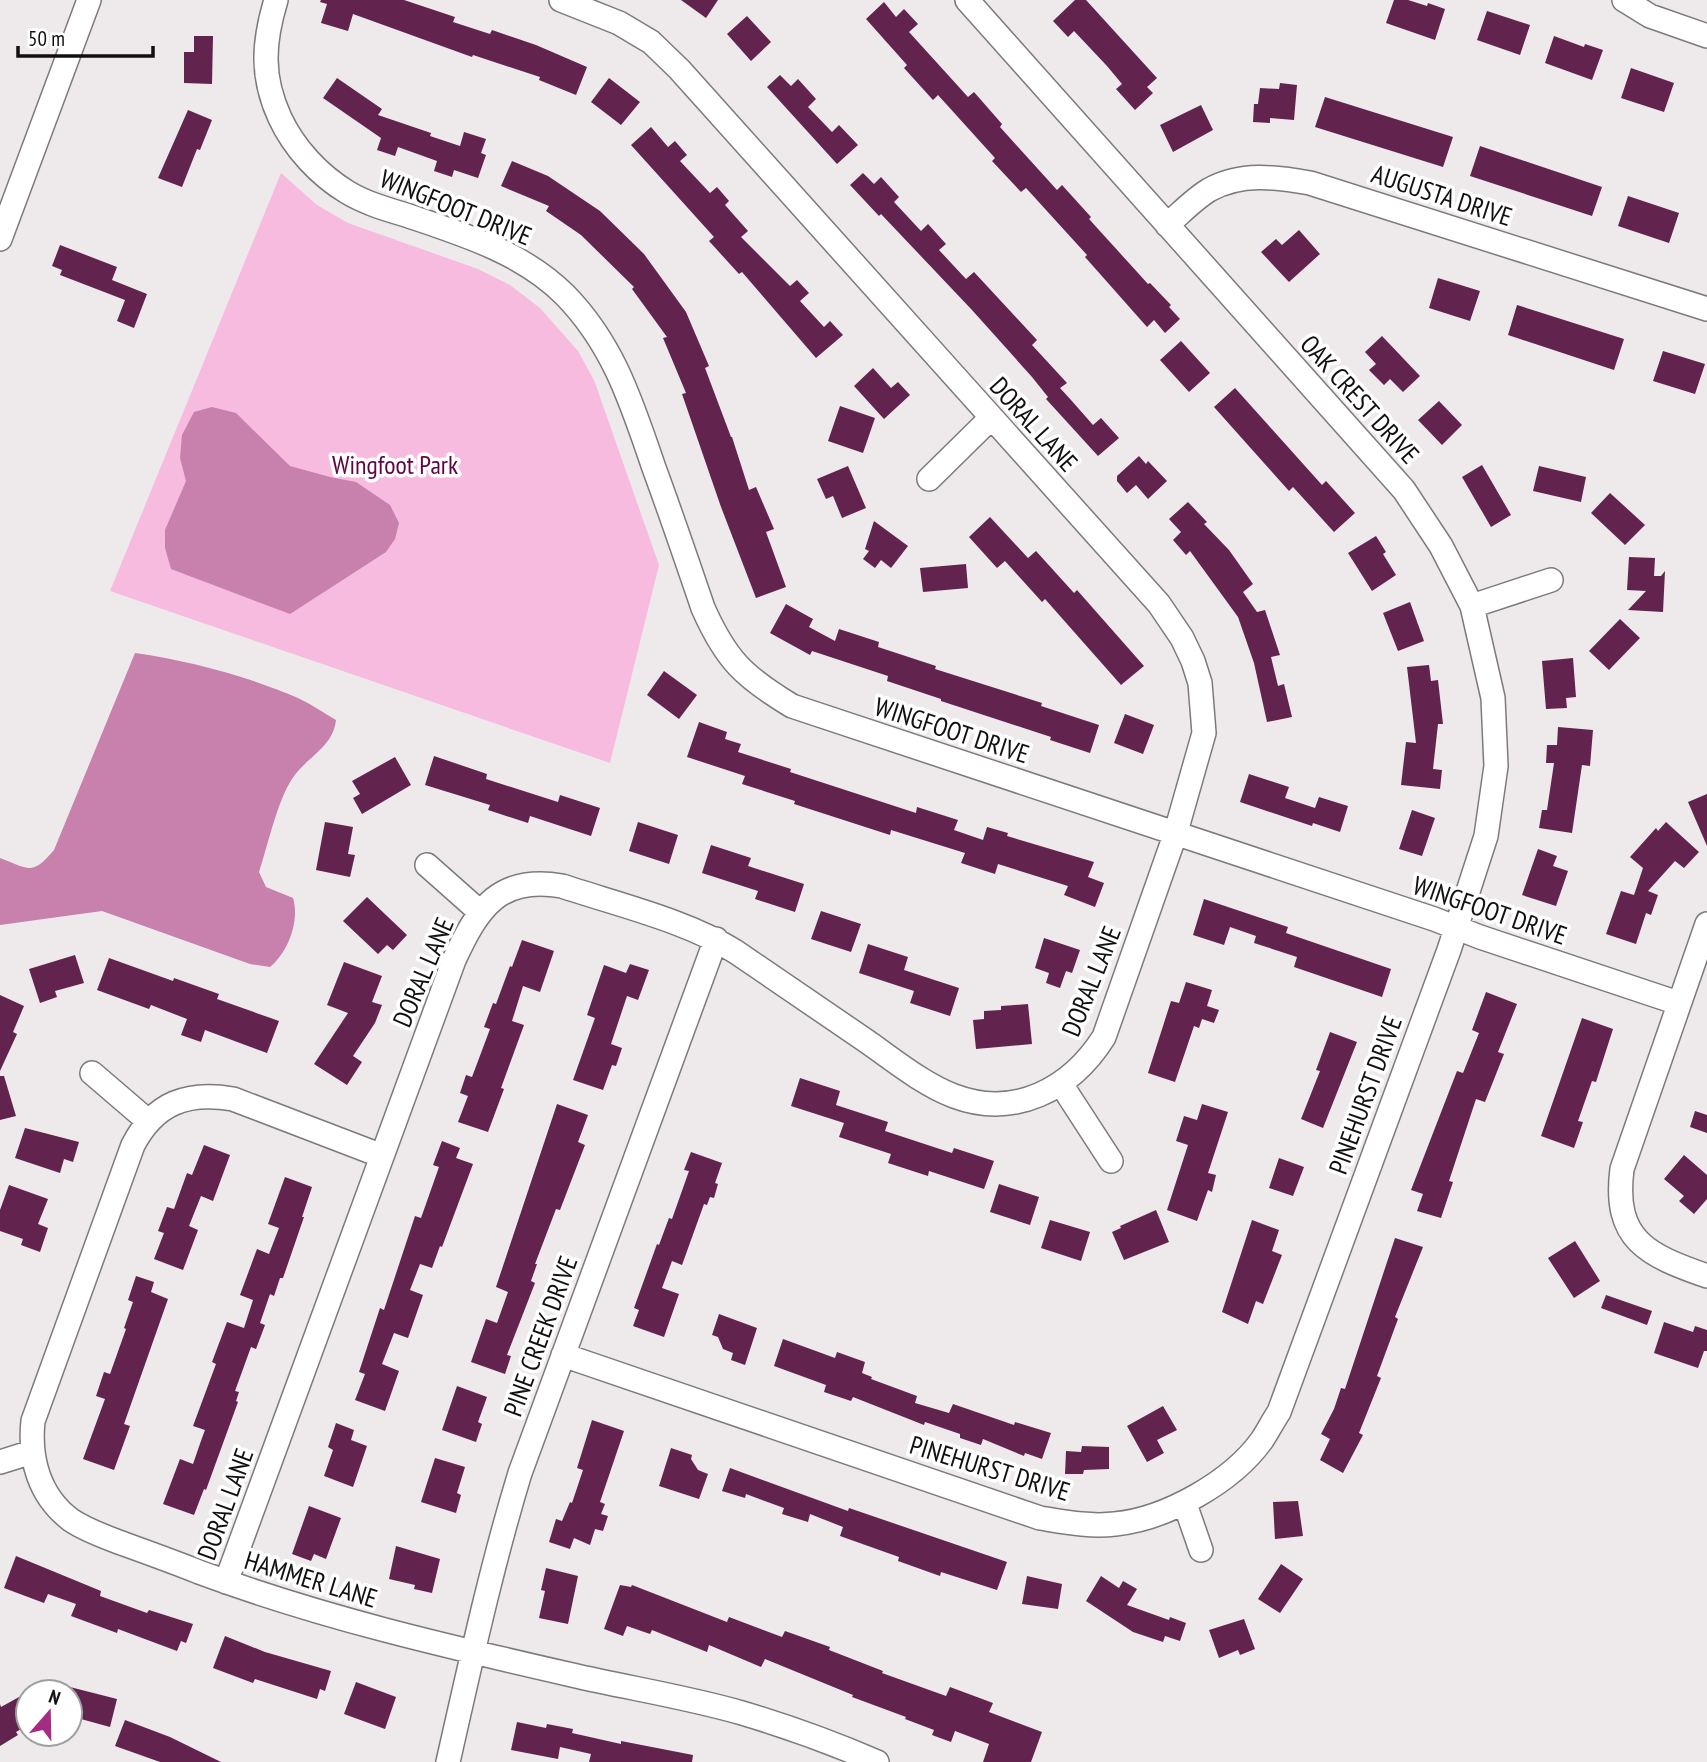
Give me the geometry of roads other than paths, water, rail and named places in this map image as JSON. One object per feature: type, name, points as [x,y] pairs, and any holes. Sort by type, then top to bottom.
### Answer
[{"type":"street","points":[[0,239],[89,0]]},
{"type":"street","name":"WINGFOOT DRIVE","points":[[276,0],[265,50],[267,78],[286,130],[313,165],[347,193],[497,248],[535,270],[564,295],[590,324],[611,356],[627,391],[703,608],[717,640],[738,668],[763,689],[792,706],[1678,1003]]},
{"type":"street","name":"DORAL LANE","points":[[226,1582],[454,960],[466,935],[490,900],[501,892],[529,883],[545,883],[562,886],[716,939],[932,1086],[955,1096],[991,1103],[1009,1102],[1044,1093],[1061,1084],[1093,1055],[1104,1037],[1175,835],[1204,733],[1200,684],[1194,661],[1159,604],[679,69],[651,42],[619,23],[561,0]]},
{"type":"street","name":"OAK CREST DRIVE","points":[[967,0],[1404,490],[1441,546],[1472,606],[1493,698],[1496,766],[1486,835],[1456,927]]},
{"type":"street","points":[[1624,0],[1650,16],[1707,36]]},
{"type":"street","name":"AUGUSTA DRIVE","points":[[1167,225],[1208,191],[1231,181],[1252,177],[1279,177],[1310,183],[1707,309]]},
{"type":"street","points":[[929,479],[991,418]]},
{"type":"street","points":[[1472,606],[1551,580]]},
{"type":"street","points":[[427,864],[480,912]]},
{"type":"street","points":[[1707,924],[1622,1169],[1619,1191],[1628,1226],[1647,1250],[1707,1276]]},
{"type":"street","name":"PINEHURST DRIVE","points":[[563,1355],[1040,1518],[1077,1525],[1115,1524],[1152,1517],[1185,1504],[1238,1466],[1261,1441],[1279,1412],[1456,927]]},
{"type":"street","name":"PINE CREEK DRIVE","points":[[448,1762],[472,1653],[507,1517],[563,1355],[716,939]]},
{"type":"street","points":[[93,1073],[148,1121]]},
{"type":"street","points":[[1061,1084],[1111,1161]]},
{"type":"street","name":"HAMMER LANE","points":[[382,1156],[233,1099],[214,1096],[182,1099],[148,1121],[133,1145],[36,1411],[32,1452],[41,1484],[54,1503],[69,1518],[99,1534],[226,1582],[348,1622],[472,1653],[740,1713],[827,1740],[877,1762]]},
{"type":"street","points":[[0,1462],[32,1452]]},
{"type":"street","points":[[1185,1504],[1201,1550]]},
{"type":"park label","name":"Wingfoot Park","points":[[395,464]]}]
